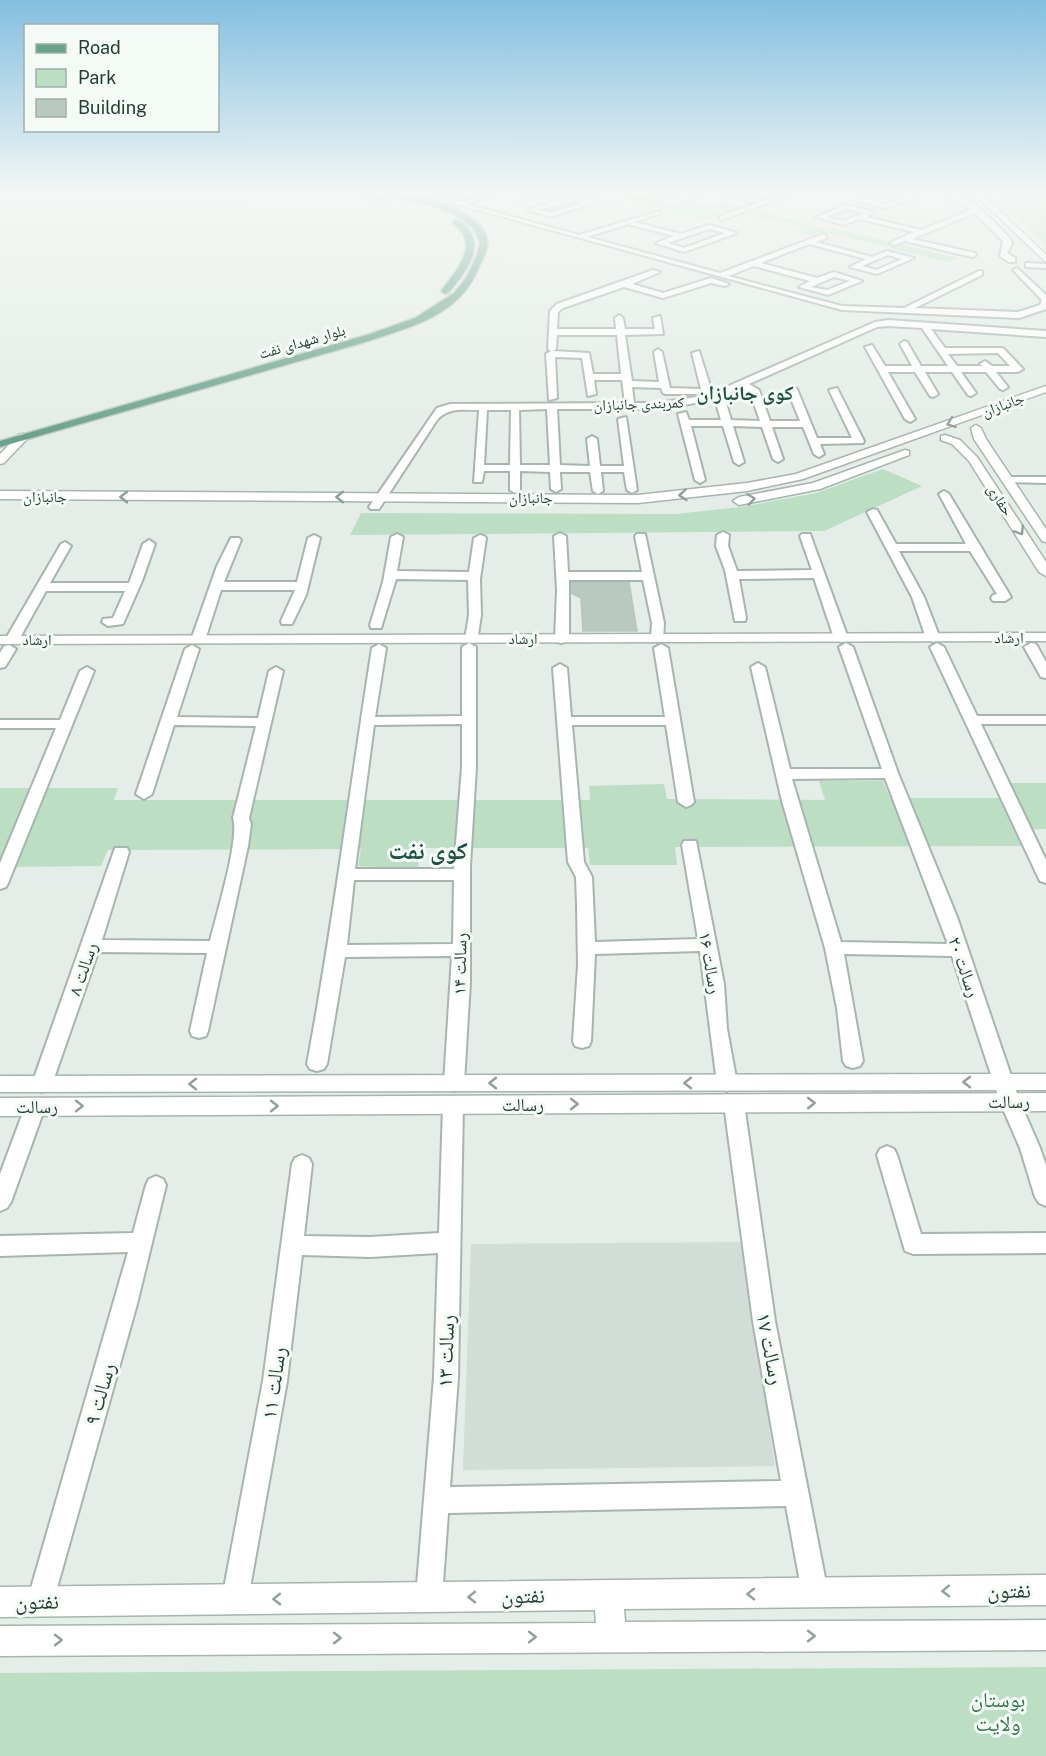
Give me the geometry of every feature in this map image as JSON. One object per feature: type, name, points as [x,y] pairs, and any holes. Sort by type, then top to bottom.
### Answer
[{"type":"main road","name":"بلوار شهدای نفت","points":[[0,435],[366,331],[396,320],[445,291],[459,273]]},
{"type":"main road","name":"بلوار شهدای نفت","points":[[0,444],[359,341],[409,324],[450,300],[466,285],[472,273]]},
{"type":"street","points":[[552,349],[554,311],[560,306],[624,284],[645,273]]},
{"type":"street","points":[[678,273],[852,319]]},
{"type":"street","points":[[709,273],[842,308],[1018,315],[1044,307],[1046,300],[1020,273]]},
{"type":"street","points":[[720,276],[728,273]]},
{"type":"street","points":[[789,273],[818,281],[834,274],[858,280],[828,293],[803,287],[818,281]]},
{"type":"street","points":[[903,311],[980,273]]},
{"type":"street","points":[[624,284],[663,296],[711,280]]},
{"type":"street","points":[[619,318],[630,406]]},
{"type":"street","points":[[554,332],[580,328],[621,333],[660,332],[657,318]]},
{"type":"street","points":[[862,322],[873,325]]},
{"type":"street","name":"کمربندی جانبازان","points":[[378,502],[440,410],[458,406],[552,402],[659,406],[692,402],[710,398],[743,385],[873,325],[888,323],[1046,334]]},
{"type":"street","points":[[924,325],[971,393]]},
{"type":"street","points":[[580,328],[585,350]]},
{"type":"street","points":[[964,336],[1003,387]]},
{"type":"street","points":[[881,369],[1018,369],[994,340]]},
{"type":"street","points":[[904,345],[933,394]]},
{"type":"street","points":[[869,347],[910,419]]},
{"type":"street","points":[[942,351],[1000,350]]},
{"type":"street","points":[[658,352],[666,391],[707,392],[696,353]]},
{"type":"street","points":[[556,489],[550,354],[586,355],[591,394]]},
{"type":"street","points":[[589,377],[665,385]]},
{"type":"street","points":[[743,385],[754,390],[778,459]]},
{"type":"street","points":[[792,389],[819,454]]},
{"type":"street","name":"جانبازان","points":[[0,507],[638,499],[697,494],[799,477],[1046,389]]},
{"type":"street","points":[[814,441],[859,441],[834,390]]},
{"type":"street","name":"جانبازان","points":[[726,502],[816,486],[1046,402]]},
{"type":"street","points":[[721,404],[739,462]]},
{"type":"street","points":[[682,409],[700,480]]},
{"type":"street","points":[[478,480],[483,411]]},
{"type":"street","points":[[515,411],[515,490]]},
{"type":"street","points":[[623,419],[632,490]]},
{"type":"street","points":[[686,423],[807,424]]},
{"type":"street","name":"حفاری","points":[[976,428],[980,439],[1046,538]]},
{"type":"street","points":[[0,461],[23,437]]},
{"type":"street","name":"حفاری","points":[[945,438],[956,442],[973,459],[1046,572]]},
{"type":"street","points":[[592,439],[598,491]]},
{"type":"street","points":[[857,457],[873,465]]},
{"type":"street","points":[[479,468],[629,469]]},
{"type":"street","points":[[1007,480],[1046,480]]},
{"type":"street","points":[[944,494],[1005,597],[997,598]]},
{"type":"street","name":"جانبازان","points":[[0,495],[637,508],[694,506]]},
{"type":"street","points":[[873,512],[892,547],[898,564],[918,597],[935,643],[1046,877]]},
{"type":"street","points":[[560,536],[562,639]]},
{"type":"street","points":[[723,536],[722,546],[732,575],[740,618]]},
{"type":"street","name":"رسالت ٢٠","points":[[806,536],[891,773],[924,853],[1010,1102],[1030,1148],[1046,1197]]},
{"type":"street","points":[[376,625],[390,575],[397,537]]},
{"type":"street","points":[[641,537],[658,623],[686,802]]},
{"type":"street","points":[[288,621],[302,586],[314,538]]},
{"type":"street","name":"رسالت ۱۴","points":[[454,1094],[461,982],[462,875],[470,720],[470,644],[475,615],[475,576],[480,538]]},
{"type":"street","points":[[144,794],[195,645],[235,540]]},
{"type":"street","points":[[108,622],[118,621],[149,544]]},
{"type":"street","points":[[0,664],[5,645],[65,546]]},
{"type":"street","points":[[892,547],[974,548]]},
{"type":"street","points":[[732,575],[818,574]]},
{"type":"street","points":[[390,575],[475,576]]},
{"type":"street","points":[[562,576],[648,576]]},
{"type":"street","points":[[217,586],[302,586]]},
{"type":"street","points":[[41,587],[132,587]]},
{"type":"street","name":"ارشاد","points":[[935,643],[1046,637]]},
{"type":"street","name":"ارشاد","points":[[470,644],[562,639],[609,643]]},
{"type":"street","name":"ارشاد","points":[[5,645],[935,643],[1038,647]]},
{"type":"street","name":"ارشاد","points":[[243,644],[379,648],[427,644]]},
{"type":"street","points":[[1038,647],[1046,674]]},
{"type":"street","points":[[318,1064],[338,951],[357,792],[379,648]]},
{"type":"street","points":[[758,667],[802,845],[834,948],[846,1008],[852,1061]]},
{"type":"street","points":[[560,668],[576,862],[584,877],[586,948],[582,1041]]},
{"type":"street","points":[[0,883],[87,671]]},
{"type":"street","points":[[199,1031],[240,846],[243,824],[241,818],[276,671]]},
{"type":"street","points":[[368,721],[470,720]]},
{"type":"street","points":[[971,720],[1046,720]]},
{"type":"street","points":[[169,721],[264,722]]},
{"type":"street","points":[[564,721],[674,721]]},
{"type":"street","points":[[0,724],[67,724]]},
{"type":"street","points":[[786,774],[891,773]]},
{"type":"street","name":"رسالت ۱۶","points":[[690,845],[716,984],[718,1029],[730,1093]]},
{"type":"street","name":"رسالت ۸","points":[[42,1084],[92,946],[121,852]]},
{"type":"street","points":[[348,874],[462,875]]},
{"type":"street","points":[[586,948],[707,945]]},
{"type":"street","points":[[92,946],[217,947]]},
{"type":"street","points":[[834,948],[959,950]]},
{"type":"street","points":[[338,951],[461,950]]},
{"type":"street","name":"رسالت","points":[[772,1093],[1046,1082]]},
{"type":"street","name":"رسالت","points":[[0,1084],[454,1094]]},
{"type":"street","points":[[0,1202],[42,1084]]},
{"type":"street","name":"رسالت ۱۷","points":[[730,1093],[764,1321],[815,1593]]},
{"type":"street","name":"رسالت","points":[[0,1107],[454,1094],[772,1093],[1046,1102]]},
{"type":"street","name":"رسالت ۱۳","points":[[429,1597],[446,1377],[454,1094]]},
{"type":"street","points":[[887,1155],[913,1244],[1046,1243]]},
{"type":"street","name":"رسالت ۱۱","points":[[235,1599],[275,1381],[302,1164]]},
{"type":"street","name":"رسالت ۹","points":[[40,1602],[126,1304],[156,1185]]},
{"type":"street","points":[[0,1246],[142,1242]]},
{"type":"street","points":[[292,1245],[343,1248],[401,1247],[449,1242]]},
{"type":"street","points":[[436,1500],[797,1493]]},
{"type":"street","name":"نفتون","points":[[0,1602],[1046,1590]]},
{"type":"street","points":[[608,1595],[612,1637]]},
{"type":"street","name":"نفتون","points":[[0,1641],[1046,1635]]},
{"type":"shaded area","points":[[742,1242],[775,1466],[463,1470],[471,1244]]},
{"type":"green space","points":[[883,469],[922,486],[824,531],[350,535],[361,513],[676,514],[741,507],[816,493]]},
{"type":"green space","points":[[819,781],[883,781],[890,798],[1017,798],[1010,783],[1046,783],[1046,829],[1016,830],[1022,846],[675,847],[677,865],[590,865],[588,848],[420,848],[418,869],[358,866],[361,849],[108,850],[101,866],[0,867],[0,788],[118,788],[114,800],[590,800],[589,786],[664,784],[667,799],[825,800]]},
{"type":"green space","name":"بوستان ولایت","points":[[1046,1667],[1046,1756],[0,1756],[0,1673]]},
{"type":"building","points":[[571,582],[629,582],[637,631],[583,631],[581,598],[571,593]]},
{"type":"district","name":"کوی جانبازان","points":[[745,393]]},
{"type":"district","name":"کوی نفت","points":[[428,851]]}]
